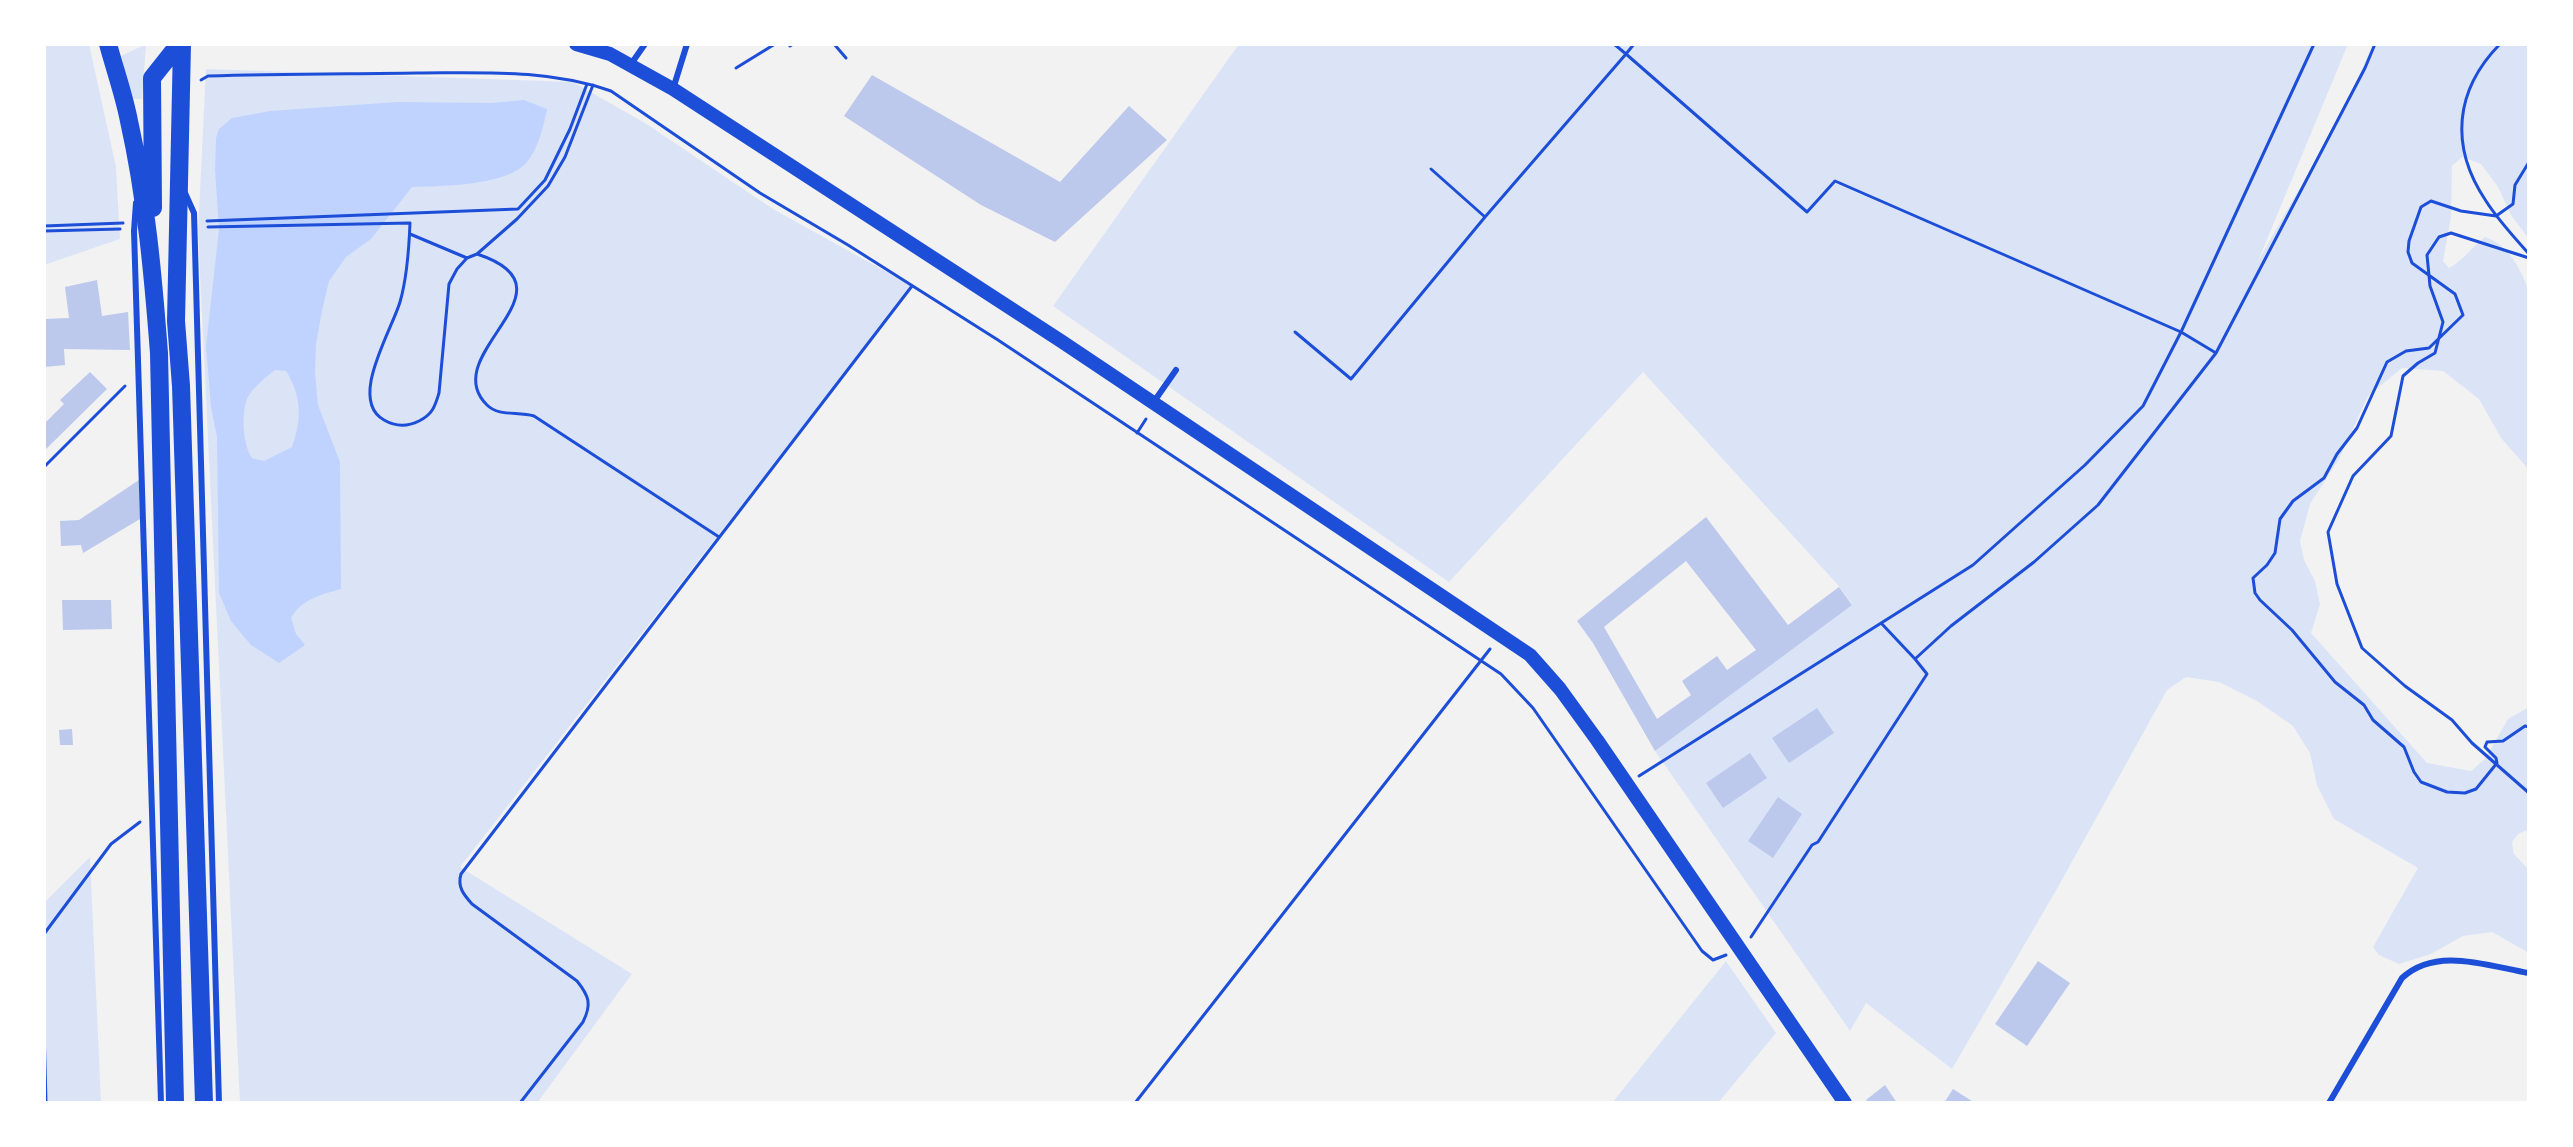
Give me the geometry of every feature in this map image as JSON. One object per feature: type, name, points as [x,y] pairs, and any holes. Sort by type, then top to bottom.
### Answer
[{"type":"main road","points":[[108,44],[129,121],[153,267]]},
{"type":"main road","points":[[180,44],[176,321],[182,402],[204,1103]]},
{"type":"main road","points":[[175,1103],[159,353],[153,267],[152,78],[180,44]]},
{"type":"street","points":[[576,44],[610,54],[673,89],[1151,410],[1530,655],[1560,689],[1627,784],[1845,1103]]},
{"type":"lane","points":[[630,64],[645,44]]},
{"type":"lane","points":[[673,89],[687,44]]},
{"type":"lane","points":[[138,173],[134,231],[161,1103]]},
{"type":"lane","points":[[178,178],[194,213],[219,1103]]},
{"type":"lane","points":[[1151,410],[1176,370]]},
{"type":"lane","points":[[2329,1103],[2402,978],[2417,966],[2425,962],[2455,960],[2529,973]]},
{"type":"path","points":[[736,68],[775,44]]},
{"type":"path","points":[[834,44],[846,58]]},
{"type":"path","points":[[1614,44],[1807,212],[1835,181],[2181,332],[2216,353]]},
{"type":"path","points":[[1295,332],[1351,379],[1634,44]]},
{"type":"path","points":[[1627,784],[1973,565],[2085,465],[2143,406],[2181,332],[2314,44]]},
{"type":"path","points":[[1915,659],[1951,626],[2034,562],[2098,505],[2216,353],[2375,44]]},
{"type":"path","points":[[2500,44],[2472,80],[2462,109],[2462,137],[2469,171],[2496,216],[2529,256]]},
{"type":"path","points":[[208,76],[534,73],[611,91],[760,193],[912,286],[1501,674],[1533,708],[1702,951],[1713,960],[1724,957]]},
{"type":"path","points":[[177,222],[518,209],[545,180],[570,129],[587,84]]},
{"type":"path","points":[[203,228],[410,223],[401,300],[372,375],[368,399],[378,417],[393,425],[410,425],[434,410],[439,393],[449,284],[457,269],[517,219],[548,186],[565,157],[593,85]]},
{"type":"path","points":[[2497,763],[2476,789],[2465,793],[2447,792],[2421,782],[2404,747],[2373,720],[2364,705],[2335,682],[2292,630],[2255,593],[2253,578],[2275,553],[2280,519],[2293,501],[2324,478],[2357,428],[2387,362],[2406,351],[2429,348],[2463,315],[2455,294],[2412,263],[2408,252],[2421,207],[2431,201],[2461,211],[2496,216],[2513,204],[2515,185],[2529,162]]},
{"type":"path","points":[[1431,169],[1485,217]]},
{"type":"path","points":[[44,228],[153,222]]},
{"type":"path","points":[[44,228],[124,229]]},
{"type":"path","points":[[2529,256],[2451,233],[2439,237],[2427,255],[2430,286],[2443,322],[2435,353],[2403,376],[2391,436],[2353,476],[2328,532],[2337,584],[2362,648],[2405,686],[2452,720],[2472,743],[2529,793]]},
{"type":"path","points":[[410,234],[467,258]]},
{"type":"path","points":[[477,254],[498,261],[511,272],[517,299],[481,354],[475,374],[477,390],[487,406],[501,414],[519,411],[534,416],[719,537]]},
{"type":"path","points":[[520,1103],[583,1022],[590,1008],[588,994],[577,981],[472,904],[462,893],[461,874],[912,286]]},
{"type":"path","points":[[44,467],[134,377]]},
{"type":"path","points":[[1137,433],[1151,410]]},
{"type":"path","points":[[1749,941],[1768,908],[1812,845],[1818,842],[1927,674],[1882,624]]},
{"type":"path","points":[[1135,1103],[1491,648]]},
{"type":"path","points":[[2497,763],[2485,747],[2487,742],[2503,741],[2525,726],[2529,727]]},
{"type":"path","points":[[44,934],[111,844],[148,817]]},
{"type":"path","points":[[44,1028],[46,1103]]},
{"type":"shaded area","points":[[44,44],[89,44],[116,167],[120,239],[44,265]]},
{"type":"shaded area","points":[[146,44],[142,99],[132,99],[121,56]]},
{"type":"shaded area","points":[[1239,44],[2348,44],[2258,261],[2341,116],[2373,44],[2529,44],[2529,239],[2481,164],[2462,157],[2452,166],[2451,217],[2443,261],[2449,268],[2485,237],[2507,252],[2526,283],[2529,292],[2529,470],[2501,438],[2479,399],[2443,371],[2402,368],[2368,396],[2339,459],[2310,504],[2300,541],[2320,604],[2311,633],[2427,763],[2471,771],[2485,759],[2508,719],[2529,707],[2529,829],[2518,834],[2512,842],[2514,854],[2529,870],[2529,953],[2492,932],[2463,936],[2431,954],[2399,964],[2379,955],[2373,947],[2418,868],[2334,819],[2317,785],[2310,753],[2293,726],[2257,701],[2219,682],[2186,677],[2167,690],[1952,1069],[1866,1003],[1850,1031],[1655,751],[1852,604],[1643,372],[1449,582],[1053,306]]},
{"type":"shaded area","points":[[206,69],[573,82],[645,123],[773,209],[912,286],[460,867],[632,974],[537,1103],[240,1103],[198,232]]},
{"type":"shaded area","points":[[90,857],[101,1103],[44,1103],[44,903]]},
{"type":"shaded area","points":[[1726,961],[1776,1033],[1718,1103],[1612,1103]]},
{"type":"water","points":[[524,100],[547,109],[538,143],[527,162],[518,170],[489,180],[412,187],[371,239],[346,257],[329,281],[316,344],[315,373],[318,405],[340,462],[341,589],[300,606],[291,618],[296,634],[305,645],[279,663],[251,645],[231,621],[219,593],[217,437],[206,346],[219,229],[215,170],[219,129],[232,118],[270,111],[397,102],[492,103]],"holes":[[[275,370],[286,371],[299,408],[292,447],[264,461],[252,458],[244,430],[247,399]]]},
{"type":"building","points":[[872,75],[1060,182],[1129,106],[1167,140],[1055,242],[981,205],[844,116]]},
{"type":"building","points":[[97,280],[102,316],[128,312],[130,350],[64,349],[65,365],[44,367],[44,319],[69,318],[65,287]]},
{"type":"building","points":[[90,372],[107,389],[44,451],[44,424],[64,404],[60,400]]},
{"type":"building","points":[[139,480],[140,519],[83,553],[81,545],[61,546],[60,521],[79,520]]},
{"type":"building","points":[[1706,517],[1788,625],[1839,587],[1852,605],[1655,751],[1593,643],[1577,621]],"holes":[[[1686,561],[1756,650],[1727,670],[1717,656],[1682,681],[1691,695],[1657,719],[1604,627]]]},
{"type":"building","points":[[62,600],[111,600],[112,629],[63,630]]},
{"type":"building","points":[[1817,708],[1834,733],[1789,763],[1772,738]]},
{"type":"building","points":[[72,729],[73,745],[60,745],[59,730]]},
{"type":"building","points":[[1750,753],[1767,778],[1723,808],[1706,783]]},
{"type":"building","points":[[1778,797],[1802,814],[1773,858],[1748,841]]},
{"type":"building","points":[[2038,961],[2070,983],[2027,1046],[1995,1024]]},
{"type":"building","points":[[1885,1085],[1897,1103],[1869,1103],[1866,1100]]},
{"type":"building","points":[[1953,1089],[1975,1103],[1944,1103]]}]
